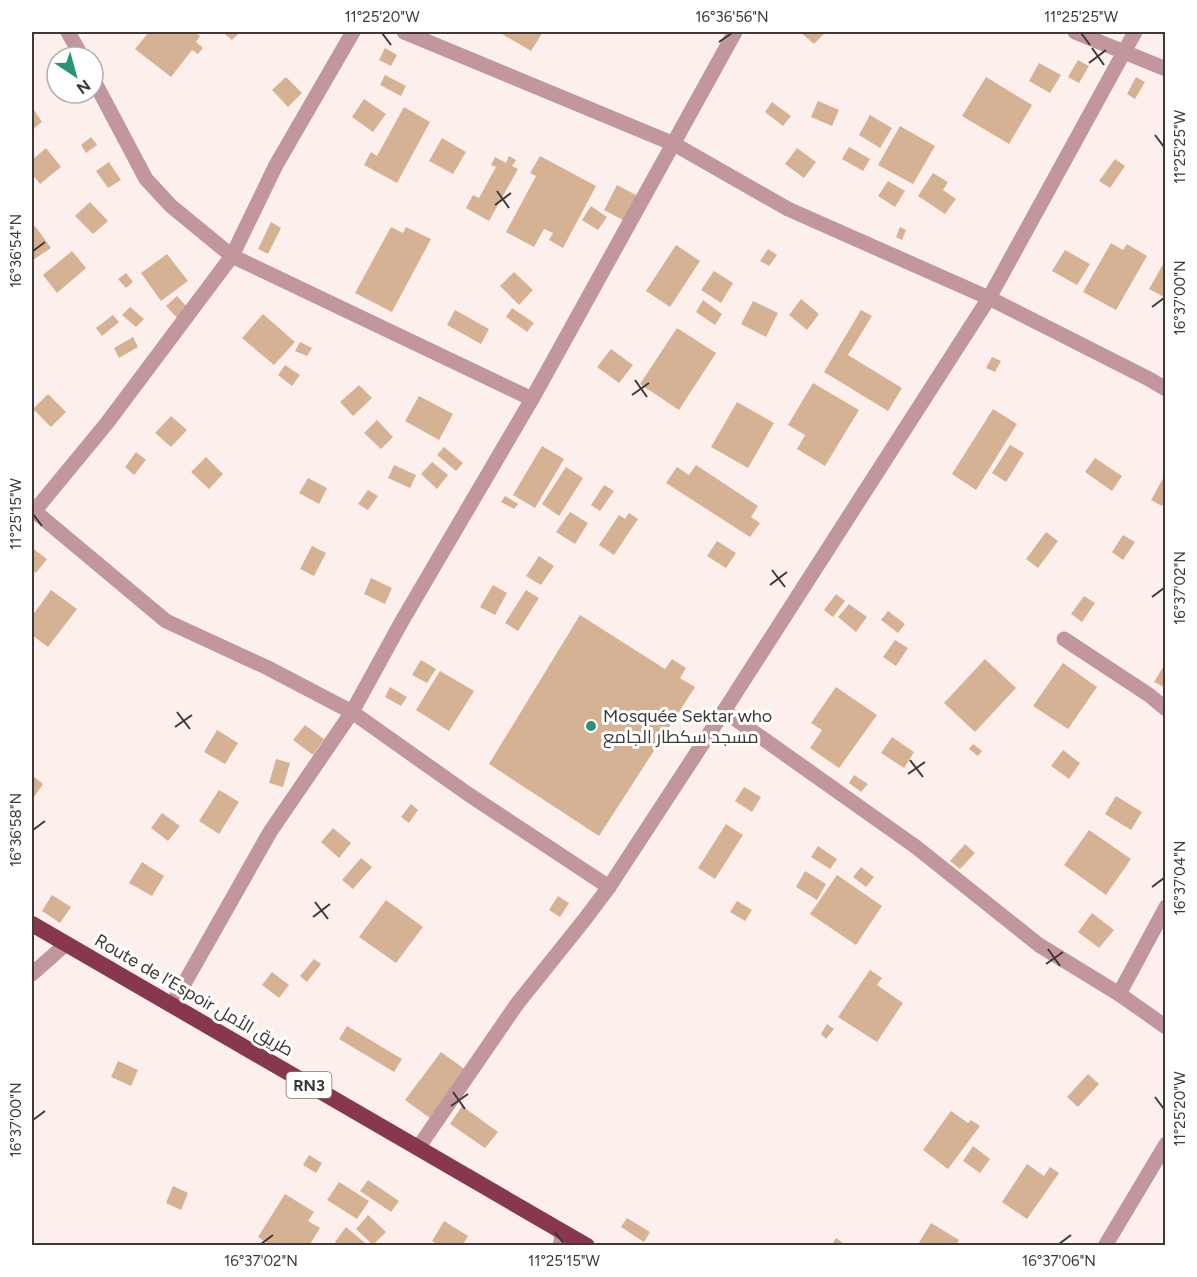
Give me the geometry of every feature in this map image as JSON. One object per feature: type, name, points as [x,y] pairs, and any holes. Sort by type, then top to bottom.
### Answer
[{"type":"highway","name":"Route de l’Espoir طريق الأمل","points":[[32,924],[418,1148],[562,1239],[587,1245]]},
{"type":"street","points":[[353,32],[276,165],[232,256],[107,423],[32,512],[166,621],[352,711],[468,794],[609,887]]},
{"type":"street","points":[[404,32],[674,144],[788,209],[989,298],[1166,389]]},
{"type":"street","points":[[172,1005],[270,832],[352,711],[532,399],[735,32]]},
{"type":"street","points":[[1075,32],[1166,69]]},
{"type":"street","points":[[418,1148],[517,1004],[609,887],[724,711],[989,298],[1135,32]]},
{"type":"street","points":[[105,102],[146,179],[171,206],[232,256],[532,399]]},
{"type":"street","points":[[1064,639],[1149,695],[1166,709]]},
{"type":"street","points":[[724,711],[916,847],[1039,945],[1119,994],[1166,1027]]},
{"type":"street","points":[[1119,994],[1166,907]]},
{"type":"street","points":[[32,974],[66,944]]},
{"type":"street","points":[[1105,1245],[1166,1144]]},
{"type":"building","points":[[149,32],[194,32],[200,36],[196,42],[203,48],[198,54],[192,50],[171,77],[135,49]]},
{"type":"building","points":[[222,32],[240,32],[232,40]]},
{"type":"building","points":[[504,32],[543,32],[531,51],[502,34]]},
{"type":"building","points":[[800,32],[826,32],[814,44]]},
{"type":"building","points":[[385,48],[397,55],[391,66],[379,60]]},
{"type":"building","points":[[1078,60],[1089,66],[1079,83],[1068,77]]},
{"type":"building","points":[[1039,63],[1061,75],[1050,93],[1029,81]]},
{"type":"building","points":[[385,75],[406,86],[401,96],[380,85]]},
{"type":"building","points":[[286,77],[302,93],[288,107],[272,90]]},
{"type":"building","points":[[986,77],[1032,105],[1009,144],[962,116]]},
{"type":"building","points":[[1136,77],[1145,82],[1135,99],[1127,94]]},
{"type":"building","points":[[364,99],[386,114],[373,132],[352,117]]},
{"type":"building","points":[[818,101],[839,110],[832,126],[811,117]]},
{"type":"building","points":[[772,102],[791,116],[783,126],[765,112]]},
{"type":"building","points":[[32,107],[42,122],[32,130]]},
{"type":"building","points":[[404,107],[430,122],[397,183],[364,165],[371,152],[377,156]]},
{"type":"building","points":[[870,115],[892,128],[880,148],[859,135]]},
{"type":"building","points":[[900,126],[935,146],[913,184],[878,165]]},
{"type":"building","points":[[91,137],[97,145],[86,153],[81,145]]},
{"type":"building","points":[[442,138],[466,152],[453,174],[429,161]]},
{"type":"building","points":[[849,147],[870,159],[863,171],[842,159]]},
{"type":"building","points":[[46,148],[61,167],[40,184],[32,174],[32,160]]},
{"type":"building","points":[[797,148],[816,162],[804,178],[785,164]]},
{"type":"building","points":[[509,156],[516,160],[512,166],[518,169],[489,221],[466,208],[473,195],[479,198],[496,167],[491,165],[495,157],[506,163]]},
{"type":"building","points":[[540,156],[596,186],[563,248],[549,240],[553,233],[544,229],[534,247],[506,232],[536,176],[530,173]]},
{"type":"building","points":[[1115,159],[1125,166],[1110,188],[1099,181]]},
{"type":"building","points":[[109,162],[121,180],[108,188],[96,171]]},
{"type":"building","points":[[933,173],[948,182],[943,190],[956,199],[945,214],[918,196]]},
{"type":"building","points":[[888,181],[905,191],[895,207],[878,196]]},
{"type":"building","points":[[617,185],[638,196],[625,221],[604,210]]},
{"type":"building","points":[[90,202],[108,221],[93,234],[75,216]]},
{"type":"building","points":[[591,206],[607,217],[598,230],[582,220]]},
{"type":"building","points":[[271,222],[281,228],[268,254],[258,249]]},
{"type":"building","points":[[35,226],[51,248],[33,260],[32,228]]},
{"type":"building","points":[[391,227],[403,233],[406,227],[431,239],[392,312],[355,293]]},
{"type":"building","points":[[900,227],[906,230],[902,240],[896,237]]},
{"type":"building","points":[[1111,243],[1123,250],[1127,244],[1147,256],[1116,310],[1083,292]]},
{"type":"building","points":[[676,245],[700,261],[670,307],[646,291]]},
{"type":"building","points":[[768,249],[777,255],[769,266],[760,261]]},
{"type":"building","points":[[1065,250],[1090,264],[1077,285],[1052,271]]},
{"type":"building","points":[[72,251],[86,268],[57,293],[43,275]]},
{"type":"building","points":[[167,254],[188,281],[161,301],[141,273]]},
{"type":"building","points":[[1166,259],[1166,298],[1149,289]]},
{"type":"building","points":[[714,271],[733,283],[721,303],[701,290]]},
{"type":"building","points":[[514,272],[533,290],[519,305],[500,286]]},
{"type":"building","points":[[126,273],[133,282],[126,288],[118,279]]},
{"type":"building","points":[[177,296],[189,309],[178,319],[166,306]]},
{"type":"building","points":[[801,299],[819,314],[807,330],[789,315]]},
{"type":"building","points":[[703,300],[722,314],[715,325],[696,312]]},
{"type":"building","points":[[753,301],[778,313],[766,337],[741,324]]},
{"type":"building","points":[[130,307],[144,319],[136,327],[122,315]]},
{"type":"building","points":[[512,308],[534,323],[527,332],[506,317]]},
{"type":"building","points":[[455,310],[489,329],[481,344],[447,325]]},
{"type":"building","points":[[861,310],[872,316],[848,355],[902,388],[888,411],[824,372]]},
{"type":"building","points":[[263,314],[295,342],[274,365],[242,338]]},
{"type":"building","points":[[113,315],[119,322],[102,336],[96,328]]},
{"type":"building","points":[[677,328],[716,353],[679,410],[640,384]]},
{"type":"building","points":[[133,337],[138,347],[119,358],[114,348]]},
{"type":"building","points":[[300,342],[312,348],[307,356],[295,351]]},
{"type":"building","points":[[611,349],[633,365],[619,383],[597,367]]},
{"type":"building","points":[[992,357],[1001,361],[995,372],[986,368]]},
{"type":"building","points":[[285,365],[300,375],[292,386],[278,375]]},
{"type":"building","points":[[813,383],[859,410],[825,466],[797,449],[805,435],[788,425]]},
{"type":"building","points":[[359,385],[372,398],[353,416],[340,402]]},
{"type":"building","points":[[48,394],[66,412],[51,427],[33,409]]},
{"type":"building","points":[[419,396],[453,414],[439,440],[405,421]]},
{"type":"building","points":[[737,402],[774,423],[748,468],[711,447]]},
{"type":"building","points":[[993,409],[1017,424],[976,490],[952,474]]},
{"type":"building","points":[[171,416],[187,430],[171,447],[155,433]]},
{"type":"building","points":[[377,420],[393,437],[381,449],[364,433]]},
{"type":"building","points":[[1010,445],[1024,453],[1006,482],[992,473]]},
{"type":"building","points":[[542,446],[564,459],[535,508],[513,495]]},
{"type":"building","points":[[444,447],[463,463],[456,471],[437,455]]},
{"type":"building","points":[[136,452],[146,460],[134,475],[125,467]]},
{"type":"building","points":[[206,457],[223,474],[209,489],[191,472]]},
{"type":"building","points":[[1095,458],[1122,476],[1112,491],[1085,472]]},
{"type":"building","points":[[432,462],[448,475],[437,489],[421,474]]},
{"type":"building","points":[[394,465],[416,475],[410,488],[388,478]]},
{"type":"building","points":[[696,465],[758,506],[751,517],[760,523],[750,537],[666,483],[677,467],[689,475]]},
{"type":"building","points":[[566,467],[583,478],[559,516],[542,504]]},
{"type":"building","points":[[1166,473],[1166,499],[1162,506],[1151,500]]},
{"type":"building","points":[[308,478],[327,488],[319,504],[299,493]]},
{"type":"building","points":[[604,485],[614,491],[600,511],[591,505]]},
{"type":"building","points":[[368,490],[378,496],[368,510],[358,504]]},
{"type":"building","points":[[505,496],[518,504],[514,509],[501,502]]},
{"type":"building","points":[[570,512],[588,523],[575,544],[556,532]]},
{"type":"building","points":[[629,513],[638,519],[614,555],[599,545],[619,515],[625,519]]},
{"type":"building","points":[[1046,532],[1058,541],[1038,568],[1026,559]]},
{"type":"building","points":[[1123,535],[1135,542],[1123,560],[1112,552]]},
{"type":"building","points":[[717,541],[736,553],[726,568],[707,556]]},
{"type":"building","points":[[312,546],[326,553],[314,576],[300,569]]},
{"type":"building","points":[[32,548],[47,559],[36,573],[32,570]]},
{"type":"building","points":[[539,556],[554,566],[541,585],[526,576]]},
{"type":"building","points":[[371,578],[392,588],[385,604],[364,594]]},
{"type":"building","points":[[493,585],[507,593],[495,615],[480,607]]},
{"type":"building","points":[[51,590],[77,609],[48,647],[32,635],[32,616]]},
{"type":"building","points":[[526,590],[539,598],[518,631],[505,623]]},
{"type":"building","points":[[836,594],[845,601],[833,617],[824,610]]},
{"type":"building","points":[[1084,596],[1095,603],[1082,622],[1071,614]]},
{"type":"building","points":[[849,604],[867,617],[856,632],[838,617]]},
{"type":"building","points":[[888,611],[905,624],[898,633],[881,620]]},
{"type":"building","name":"Mosquée Sektar who مسجد سكطار الجامع","points":[[580,615],[665,669],[672,659],[686,668],[680,678],[695,687],[599,836],[489,764]]},
{"type":"building","points":[[895,640],[908,648],[896,666],[883,657]]},
{"type":"building","points":[[985,659],[1016,688],[975,732],[944,703]]},
{"type":"building","points":[[421,660],[436,669],[427,683],[412,675]]},
{"type":"building","points":[[1166,662],[1166,688],[1154,682]]},
{"type":"building","points":[[1063,663],[1097,687],[1068,729],[1033,706]]},
{"type":"building","points":[[440,671],[474,691],[449,731],[416,710]]},
{"type":"building","points":[[390,687],[407,697],[401,706],[385,697]]},
{"type":"building","points":[[836,687],[877,715],[839,768],[810,748],[822,730],[811,723]]},
{"type":"building","points":[[305,725],[324,739],[313,755],[293,740]]},
{"type":"building","points":[[217,730],[238,743],[225,764],[204,752]]},
{"type":"building","points":[[892,737],[914,752],[904,768],[881,753]]},
{"type":"building","points":[[973,744],[982,751],[978,756],[969,749]]},
{"type":"building","points":[[1063,750],[1080,763],[1069,779],[1051,766]]},
{"type":"building","points":[[276,759],[290,763],[283,787],[269,783]]},
{"type":"building","points":[[32,775],[43,784],[32,800]]},
{"type":"building","points":[[854,775],[868,784],[861,792],[849,783]]},
{"type":"building","points":[[744,787],[761,797],[752,812],[735,801]]},
{"type":"building","points":[[219,790],[239,802],[219,834],[199,821]]},
{"type":"building","points":[[1116,796],[1142,812],[1131,830],[1105,814]]},
{"type":"building","points":[[411,804],[418,810],[409,823],[401,817]]},
{"type":"building","points":[[162,813],[180,826],[168,841],[151,828]]},
{"type":"building","points":[[726,824],[743,835],[715,879],[698,868]]},
{"type":"building","points":[[333,828],[351,843],[339,858],[321,842]]},
{"type":"building","points":[[1089,830],[1131,859],[1106,895],[1064,865]]},
{"type":"building","points":[[965,844],[975,853],[960,869],[950,861]]},
{"type":"building","points":[[818,846],[837,859],[830,869],[811,857]]},
{"type":"building","points":[[361,858],[372,867],[353,889],[342,880]]},
{"type":"building","points":[[142,862],[164,876],[152,896],[129,883]]},
{"type":"building","points":[[861,867],[874,877],[866,887],[853,877]]},
{"type":"building","points":[[805,871],[826,884],[817,900],[796,887]]},
{"type":"building","points":[[837,875],[882,906],[856,945],[810,914]]},
{"type":"building","points":[[52,895],[71,907],[60,923],[42,911]]},
{"type":"building","points":[[558,896],[569,903],[560,917],[549,910]]},
{"type":"building","points":[[386,900],[423,927],[396,963],[359,937]]},
{"type":"building","points":[[737,901],[752,910],[745,921],[730,912]]},
{"type":"building","points":[[1092,913],[1114,930],[1099,948],[1078,932]]},
{"type":"building","points":[[314,959],[321,964],[307,982],[300,976]]},
{"type":"building","points":[[870,970],[882,978],[877,985],[903,1003],[877,1042],[838,1017]]},
{"type":"building","points":[[272,972],[289,985],[279,998],[262,985]]},
{"type":"building","points":[[827,1024],[834,1029],[826,1039],[821,1034]]},
{"type":"building","points":[[347,1026],[402,1059],[394,1072],[339,1039]]},
{"type":"building","points":[[441,1052],[474,1076],[438,1124],[405,1100]]},
{"type":"building","points":[[118,1061],[138,1070],[131,1086],[111,1077]]},
{"type":"building","points":[[1088,1074],[1099,1084],[1078,1107],[1067,1097]]},
{"type":"building","points":[[462,1106],[498,1132],[485,1148],[450,1124]]},
{"type":"building","points":[[951,1111],[968,1123],[971,1120],[980,1126],[948,1169],[923,1150]]},
{"type":"building","points":[[973,1146],[990,1159],[980,1173],[963,1161]]},
{"type":"building","points":[[309,1155],[322,1163],[316,1173],[303,1165]]},
{"type":"building","points":[[1027,1164],[1044,1176],[1050,1167],[1059,1173],[1027,1219],[1002,1202]]},
{"type":"building","points":[[368,1180],[399,1201],[391,1212],[360,1191]]},
{"type":"building","points":[[339,1182],[369,1201],[357,1219],[327,1200]]},
{"type":"building","points":[[173,1186],[188,1193],[181,1210],[166,1203]]},
{"type":"building","points":[[285,1194],[314,1212],[308,1221],[320,1228],[309,1246],[272,1246],[258,1237]]},
{"type":"building","points":[[368,1215],[386,1232],[373,1245],[356,1229]]},
{"type":"building","points":[[627,1218],[650,1232],[644,1242],[621,1227]]},
{"type":"building","points":[[444,1221],[468,1236],[462,1246],[440,1246],[432,1241]]},
{"type":"building","points":[[931,1223],[959,1240],[956,1246],[917,1246]]},
{"type":"building","points":[[346,1227],[365,1243],[363,1246],[339,1246],[335,1242]]},
{"type":"building","points":[[836,1238],[847,1246],[831,1246]]},
{"type":"place","name":"Mosquée Sektar who مسجد سكطار الجامع","points":[[591,726]]}]
